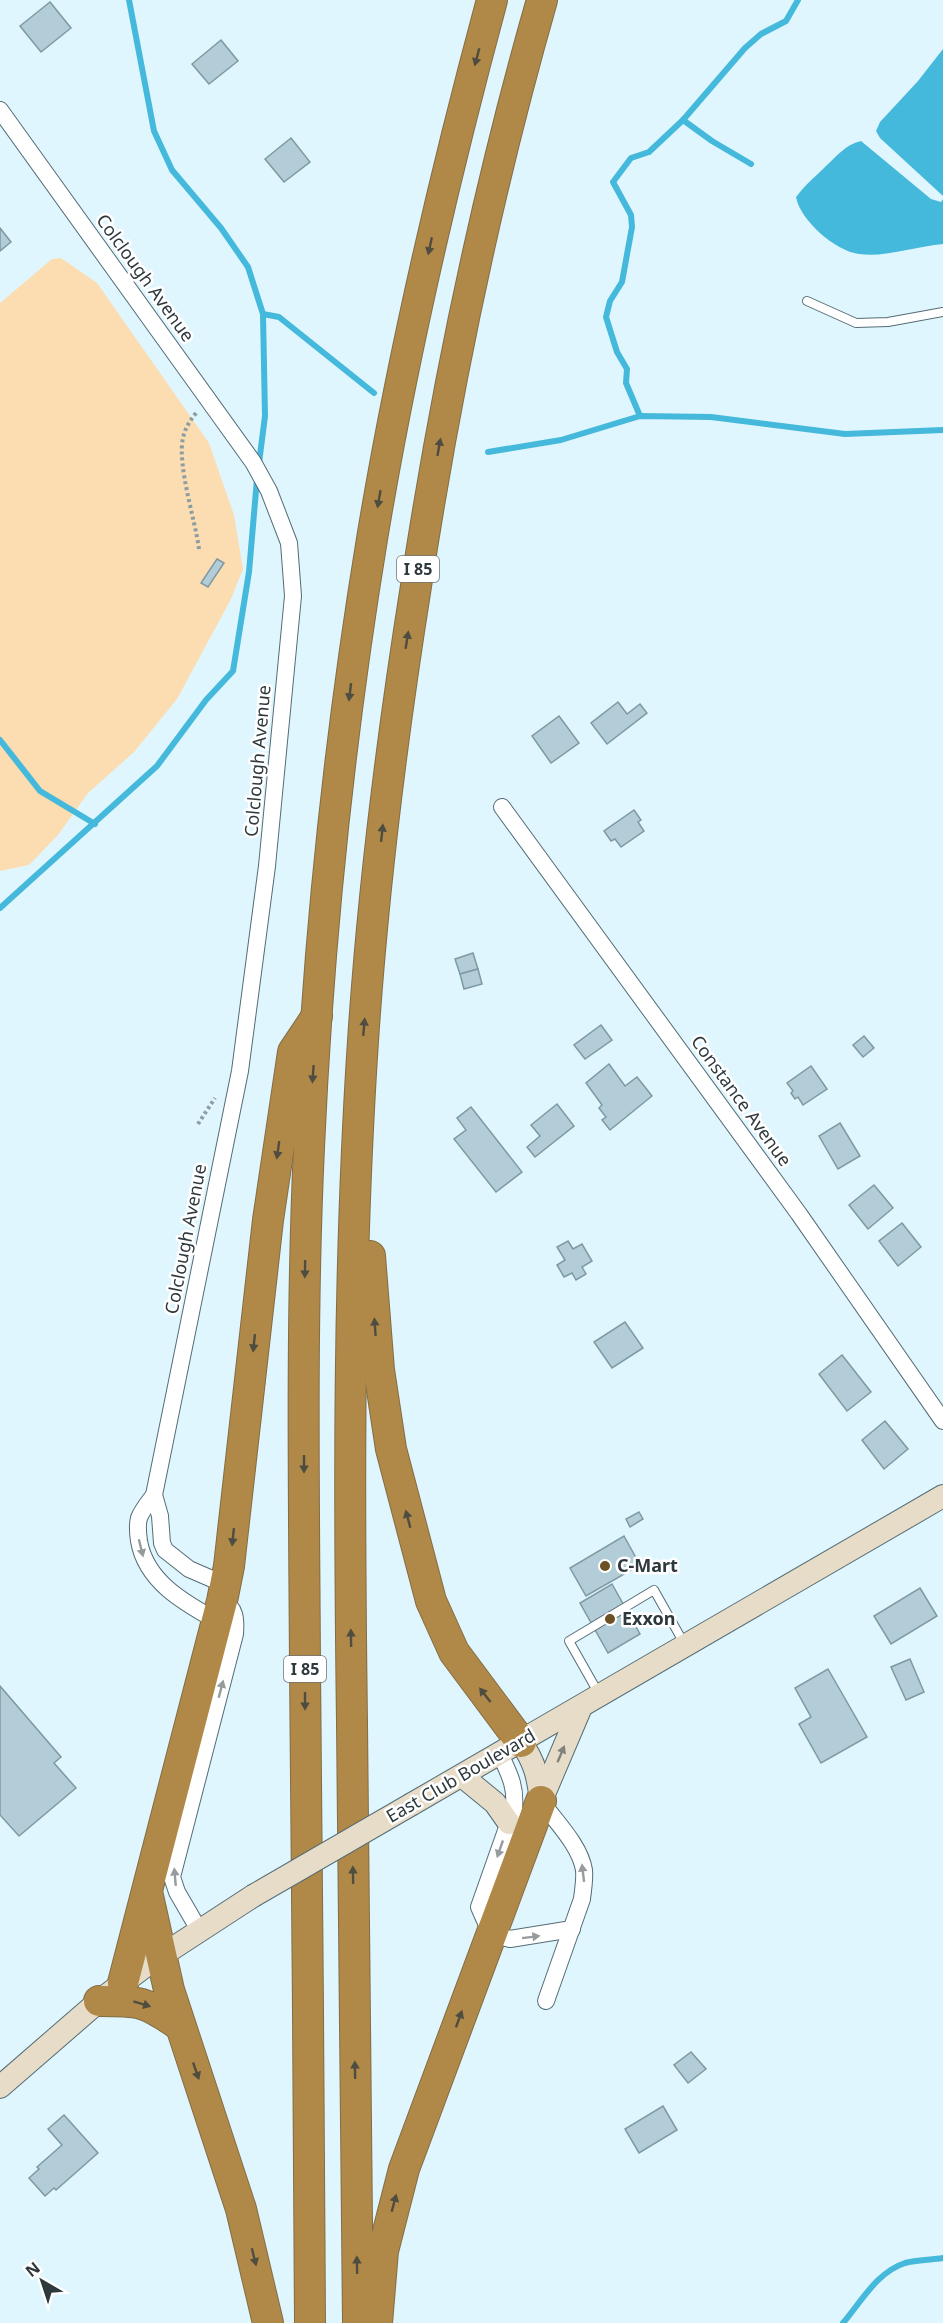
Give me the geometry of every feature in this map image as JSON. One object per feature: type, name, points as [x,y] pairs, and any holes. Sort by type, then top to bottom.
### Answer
[{"type":"highway","name":"I 85","points":[[310,2323],[303,1331],[309,1144],[317,1016],[342,757],[372,536],[436,218],[492,0]]},
{"type":"highway","name":"I 85","points":[[358,2323],[351,1331],[363,1042],[384,812],[395,720],[425,525],[446,409],[484,228],[511,114],[542,0]]},
{"type":"highway","points":[[123,1983],[222,1602],[268,1220],[292,1052],[317,1016]]},
{"type":"highway","points":[[358,1148],[371,1266],[379,1370],[400,1488],[430,1601],[454,1652],[510,1748]]},
{"type":"highway","points":[[377,2323],[383,2251],[404,2169],[541,1801]]},
{"type":"highway","points":[[147,1893],[179,2025],[241,2209],[268,2323]]},
{"type":"highway","points":[[99,2001],[142,2003],[179,2025]]},
{"type":"street","name":"Colclough Avenue","points":[[0,110],[253,462],[279,515],[289,543],[293,596],[267,866],[240,1071],[154,1495],[138,1523],[140,1547],[147,1567],[154,1576],[176,1596],[222,1602]]},
{"type":"street","name":"Constance Avenue","points":[[502,807],[799,1214],[943,1421]]},
{"type":"street","name":"Colclough Avenue","points":[[154,1495],[165,1550],[189,1569],[222,1602]]},
{"type":"street","name":"East Club Boulevard","points":[[0,2087],[99,2001],[162,1954],[199,1930],[943,1496]]},
{"type":"street","points":[[199,1930],[177,1892],[172,1877],[235,1634],[235,1612],[230,1605],[222,1602]]},
{"type":"street","points":[[541,1801],[590,1701]]},
{"type":"street","points":[[510,1748],[534,1762],[541,1801],[578,1851],[584,1868],[585,1882],[582,1899],[546,2001]]},
{"type":"street","points":[[510,1748],[515,1792],[514,1808],[479,1907],[491,1934],[510,1939],[572,1929]]},
{"type":"street","points":[[462,1776],[495,1803],[509,1823]]},
{"type":"lane","points":[[807,301],[856,323],[888,322],[943,312]]},
{"type":"lane","points":[[590,1701],[568,1641],[654,1590],[686,1645]]},
{"type":"path","points":[[199,549],[181,455],[187,424],[209,399]]},
{"type":"shaded area","points":[[61,258],[97,283],[209,443],[234,515],[243,569],[231,599],[177,699],[134,752],[88,793],[58,835],[29,865],[0,871],[0,303],[52,259]]},
{"type":"water","points":[[943,49],[943,196],[880,138],[876,131],[880,122],[918,81]]},
{"type":"water","points":[[861,141],[931,199],[941,202],[943,199],[943,244],[890,253],[859,254],[850,252],[830,241],[811,224],[796,197],[842,151]]},
{"type":"building","points":[[50,2],[71,28],[41,52],[20,26]]},
{"type":"building","points":[[221,40],[238,61],[209,84],[192,64]]},
{"type":"building","points":[[291,138],[310,162],[284,182],[265,159]]},
{"type":"building","points":[[0,228],[11,242],[0,251]]},
{"type":"building","points":[[217,559],[224,563],[208,587],[201,583]]},
{"type":"building","points":[[618,702],[627,714],[640,704],[647,713],[607,744],[591,723]]},
{"type":"building","points":[[559,716],[579,743],[551,763],[532,736]]},
{"type":"building","points":[[634,810],[641,820],[638,822],[644,831],[621,847],[615,839],[611,841],[604,831]]},
{"type":"building","points":[[473,953],[478,969],[460,974],[455,959]]},
{"type":"building","points":[[478,969],[482,984],[464,989],[460,974]]},
{"type":"building","points":[[601,1025],[612,1040],[585,1059],[574,1045]]},
{"type":"building","points":[[864,1036],[874,1048],[863,1057],[853,1045]]},
{"type":"building","points":[[609,1064],[625,1086],[637,1077],[652,1096],[610,1130],[602,1120],[606,1117],[599,1108],[602,1105],[586,1083]]},
{"type":"building","points":[[811,1066],[827,1089],[803,1105],[798,1097],[795,1099],[787,1083]]},
{"type":"building","points":[[557,1104],[574,1126],[535,1157],[527,1147],[540,1136],[531,1125]]},
{"type":"building","points":[[471,1107],[522,1172],[496,1192],[454,1139],[466,1130],[457,1118]]},
{"type":"building","points":[[840,1123],[860,1156],[838,1169],[819,1136]]},
{"type":"building","points":[[874,1185],[893,1208],[868,1229],[849,1205]]},
{"type":"building","points":[[902,1223],[921,1247],[898,1266],[879,1241]]},
{"type":"building","points":[[568,1241],[573,1249],[582,1244],[592,1261],[582,1267],[586,1274],[576,1280],[572,1273],[564,1277],[557,1265],[565,1260],[557,1247]]},
{"type":"building","points":[[625,1322],[643,1348],[612,1368],[594,1342]]},
{"type":"building","points":[[842,1355],[871,1392],[847,1411],[819,1374]]},
{"type":"building","points":[[885,1421],[908,1449],[884,1469],[862,1440]]},
{"type":"building","points":[[639,1512],[643,1519],[630,1527],[626,1519]]},
{"type":"building","name":"C-Mart","points":[[624,1536],[640,1565],[586,1596],[570,1568]]},
{"type":"building","name":"Exxon","points":[[612,1584],[640,1634],[608,1653],[580,1603]]},
{"type":"building","points":[[920,1588],[937,1616],[891,1644],[874,1616]]},
{"type":"building","points":[[910,1659],[924,1692],[906,1700],[891,1667]]},
{"type":"building","points":[[828,1669],[867,1737],[821,1763],[799,1724],[811,1717],[795,1688]]},
{"type":"building","points":[[0,1686],[61,1757],[54,1763],[76,1788],[19,1836],[0,1815]]},
{"type":"building","points":[[691,2052],[706,2069],[688,2083],[674,2065]]},
{"type":"building","points":[[663,2106],[677,2130],[639,2153],[625,2129]]},
{"type":"building","points":[[64,2115],[98,2153],[56,2190],[54,2188],[45,2196],[29,2178],[39,2169],[37,2167],[62,2145],[48,2129]]},
{"type":"waterway","points":[[129,0],[154,131],[172,170],[221,228],[248,267],[263,314],[265,416],[259,463]]},
{"type":"waterway","points":[[640,416],[626,383],[627,369],[617,352],[606,317],[610,301],[622,282],[632,227],[631,215],[613,182],[631,158],[649,152],[683,120],[745,48],[761,34],[786,21],[798,0]]},
{"type":"waterway","points":[[683,120],[712,141],[751,164]]},
{"type":"waterway","points":[[263,314],[279,317],[374,393]]},
{"type":"waterway","points":[[488,452],[561,440],[640,416],[711,417],[845,434],[943,430]]},
{"type":"waterway","points":[[0,908],[157,766],[206,700],[233,671],[249,572],[257,479]]},
{"type":"waterway","points":[[0,740],[40,791],[95,824]]},
{"type":"waterway","points":[[843,2323],[870,2288],[895,2267],[909,2262],[943,2258]]},
{"type":"place","name":"C-Mart","points":[[605,1566]]},
{"type":"place","name":"Exxon","points":[[610,1619]]}]
